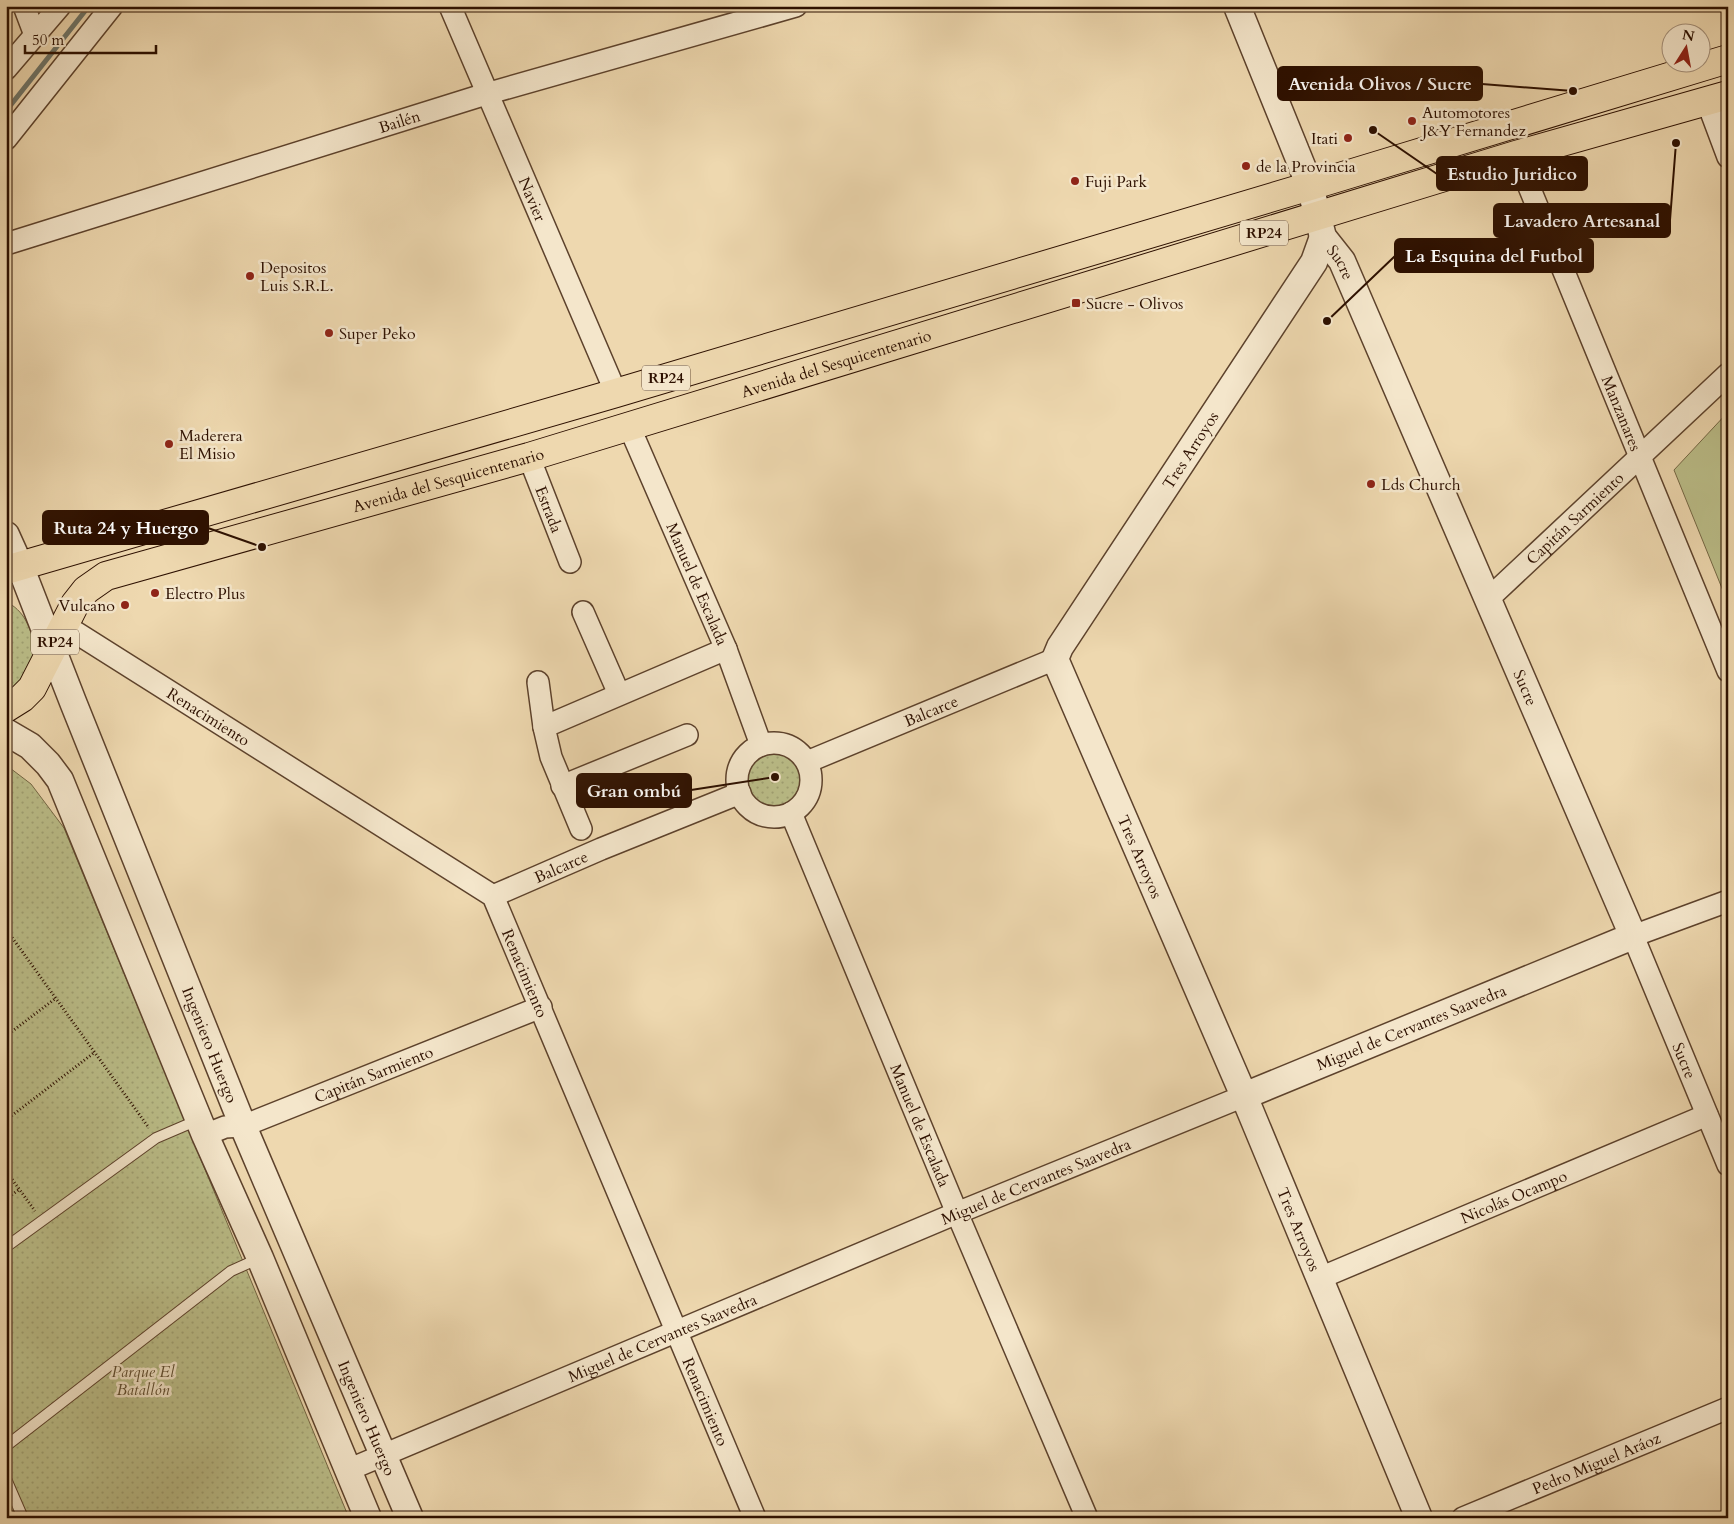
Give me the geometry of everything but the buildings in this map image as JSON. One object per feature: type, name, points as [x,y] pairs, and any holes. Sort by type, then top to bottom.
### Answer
[{"type":"main road","name":"Avenida del Sesquicentenario","points":[[13,568],[616,393],[1310,186],[1728,58]]},
{"type":"main road","name":"Avenida del Sesquicentenario","points":[[6,708],[22,698],[32,688],[75,604],[86,590],[106,576],[529,457],[629,426],[1320,226],[1516,155],[1718,98]]},
{"type":"street","points":[[24,6],[35,35]]},
{"type":"street","points":[[6,69],[60,6]]},
{"type":"street","points":[[6,139],[112,6]]},
{"type":"street","name":"Navier","points":[[450,6],[486,94],[616,393]]},
{"type":"street","name":"Bailén","points":[[6,244],[486,94],[796,6]]},
{"type":"street","points":[[1236,6],[1310,186],[1320,226]]},
{"type":"street","points":[[1718,98],[1728,157]]},
{"type":"street","name":"Manzanares","points":[[1516,155],[1728,672]]},
{"type":"street","name":"Sucre","points":[[1320,226],[1342,261],[1633,936],[1728,1165]]},
{"type":"street","name":"Tres Arroyos","points":[[1320,226],[1314,262],[1060,647],[1055,659],[1244,1096],[1419,1518]]},
{"type":"street","name":"Capitán Sarmiento","points":[[1487,600],[1728,374]]},
{"type":"street","name":"Manuel de Escalada","points":[[629,426],[726,649],[761,745]]},
{"type":"street","name":"Estrada","points":[[529,457],[570,562]]},
{"type":"street","name":"Ingeniero Huergo","points":[[6,535],[13,568],[58,636],[73,702],[243,1126],[410,1518]]},
{"type":"street","points":[[583,612],[619,694]]},
{"type":"street","name":"Renacimiento","points":[[58,636],[493,896],[754,1518]]},
{"type":"street","points":[[544,728],[726,649]]},
{"type":"street","name":"Balcarce","points":[[808,762],[1055,659]]},
{"type":"street","points":[[538,682],[544,728],[551,757],[581,829]]},
{"type":"street","points":[[6,732],[30,746],[48,764],[60,780],[202,1127],[368,1518]]},
{"type":"street","points":[[562,786],[687,735]]},
{"type":"street","points":[[772,742],[782,743],[792,747],[808,762],[811,774],[807,797],[791,813],[781,816],[761,814],[745,802],[740,793],[737,782],[738,770],[743,759],[751,750],[761,745],[772,742]]},
{"type":"street","name":"Balcarce","points":[[493,896],[740,793]]},
{"type":"street","name":"Manuel de Escalada","points":[[791,813],[957,1213],[1087,1518]]},
{"type":"street","name":"Miguel de Cervantes Saavedra","points":[[348,1470],[957,1213],[1633,936],[1728,901]]},
{"type":"street","name":"Capitán Sarmiento","points":[[202,1127],[243,1126],[541,1007]]},
{"type":"street","name":"Nicolás Ocampo","points":[[1320,1278],[1707,1115]]},
{"type":"street","points":[[257,1254],[290,1234]]},
{"type":"street","name":"Pedro Miguel Aráoz","points":[[1463,1518],[1728,1408]]},
{"type":"lane","points":[[6,1247],[156,1138],[202,1127]]},
{"type":"lane","points":[[6,1446],[231,1271],[257,1254]]},
{"type":"lane","points":[[6,1479],[23,1518]]},
{"type":"path","points":[[6,929],[156,1138]]},
{"type":"path","points":[[6,1036],[56,998]]},
{"type":"path","points":[[6,1120],[94,1052]]},
{"type":"path","points":[[6,1171],[43,1221]]},
{"type":"path","points":[[6,1199],[20,1189]]},
{"type":"green space","points":[[1728,412],[1728,603],[1674,470]]},
{"type":"green space","points":[[6,602],[12,605],[26,621],[31,631],[33,651],[32,661],[23,679],[6,693]]},
{"type":"green space","points":[[769,747],[781,747],[798,756],[805,767],[807,779],[805,791],[798,802],[781,811],[769,811],[757,806],[748,797],[743,785],[743,773],[748,761],[757,752]]},
{"type":"green space","name":"Parque El Batallón","points":[[6,765],[31,784],[64,828],[349,1518],[6,1518]]},
{"type":"waterway","points":[[6,111],[89,6]]},
{"type":"place","name":"Avenida Olivos / Sucre","points":[[1573,91]]},
{"type":"place","name":"Automotores J&Y Fernandez","points":[[1412,121]]},
{"type":"place","name":"Estudio Juridico","points":[[1373,130]]},
{"type":"place","name":"Itati","points":[[1348,138]]},
{"type":"place","name":"Lavadero Artesanal","points":[[1676,143]]},
{"type":"place","name":"de la Provincia","points":[[1246,166]]},
{"type":"place","name":"Fuji Park","points":[[1075,181]]},
{"type":"place","name":"Depositos Luis S.R.L.","points":[[250,276]]},
{"type":"place","name":"Sucre - Olivos","points":[[1076,303]]},
{"type":"place","name":"La Esquina del Futbol","points":[[1327,321]]},
{"type":"place","name":"Super Peko","points":[[329,333]]},
{"type":"place","name":"Maderera El Misio","points":[[169,444]]},
{"type":"place","name":"Lds Church","points":[[1371,484]]},
{"type":"place","name":"Ruta 24 y Huergo","points":[[262,547]]},
{"type":"place","name":"Electro Plus","points":[[155,593]]},
{"type":"place","name":"Vulcano","points":[[125,605]]},
{"type":"place","name":"Gran ombú","points":[[775,777]]}]
